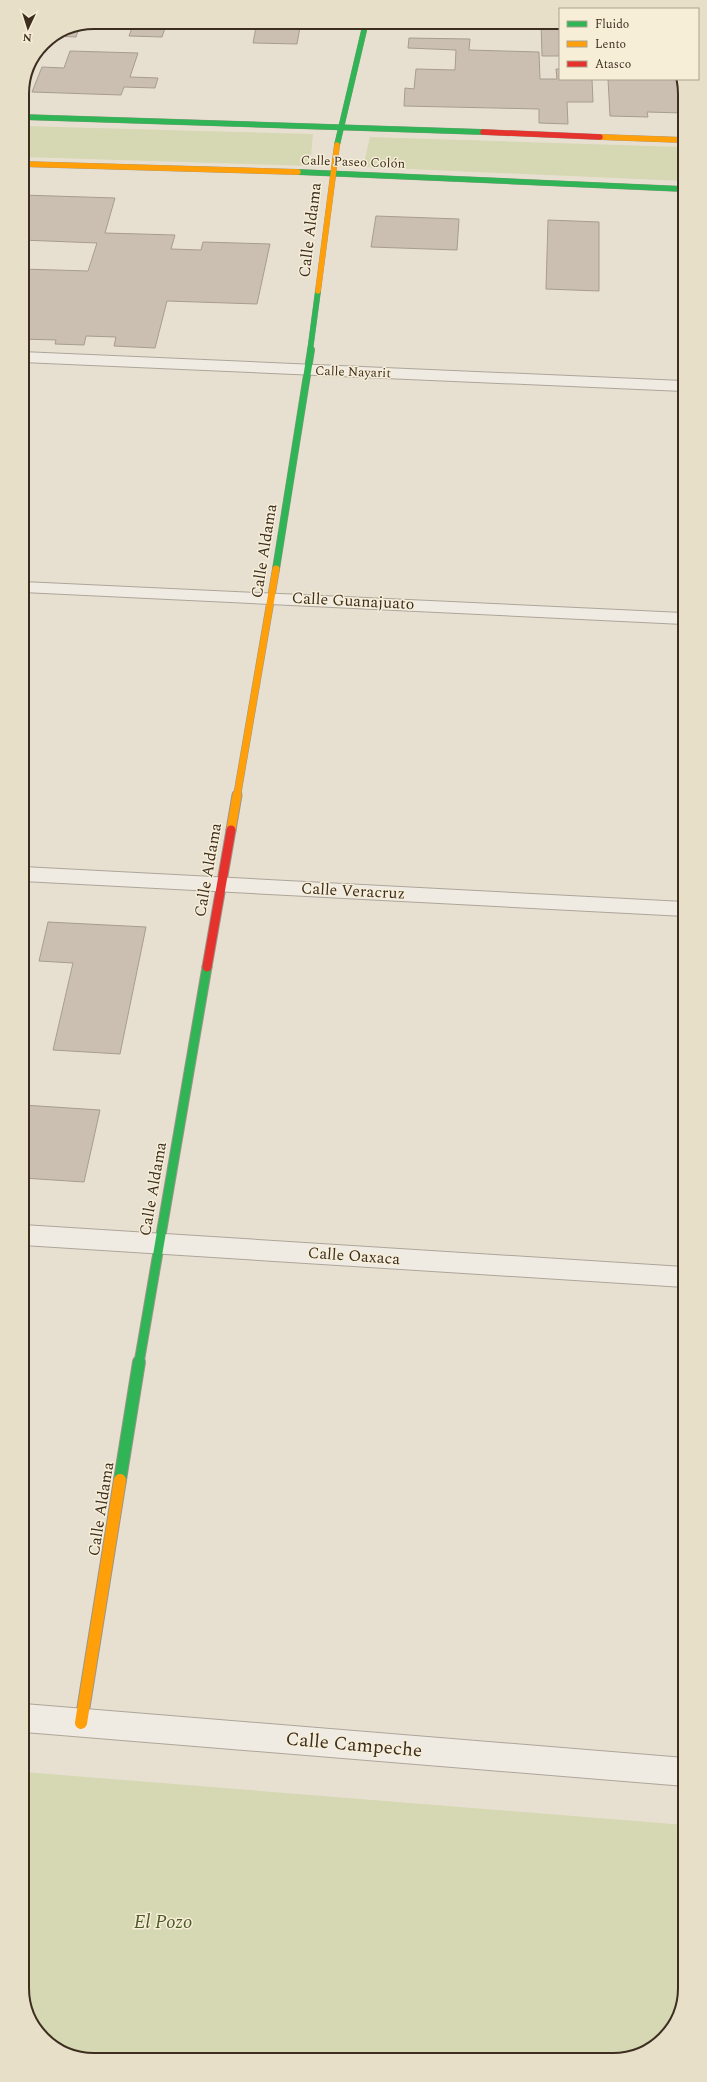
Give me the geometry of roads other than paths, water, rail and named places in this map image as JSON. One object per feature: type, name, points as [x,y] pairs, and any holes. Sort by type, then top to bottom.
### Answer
[{"type":"street","name":"Calle Aldama","points":[[81,1723],[159,1243],[272,597],[308,370],[332,174],[340,126],[364,29]]},
{"type":"street","points":[[29,117],[340,126],[678,140]]},
{"type":"street","name":"Calle Paseo Colón","points":[[29,164],[332,174],[678,188]]},
{"type":"street","name":"Calle Nayarit","points":[[29,357],[678,386]]},
{"type":"street","name":"Calle Guanajuato","points":[[29,587],[272,597],[678,618]]},
{"type":"street","name":"Calle Veracruz","points":[[29,874],[678,909]]},
{"type":"street","name":"Calle Oaxaca","points":[[29,1235],[678,1276]]},
{"type":"street","name":"Calle Campeche","points":[[29,1718],[678,1771]]},
{"type":"park label","name":"El Pozo","points":[[163,1922]]}]
